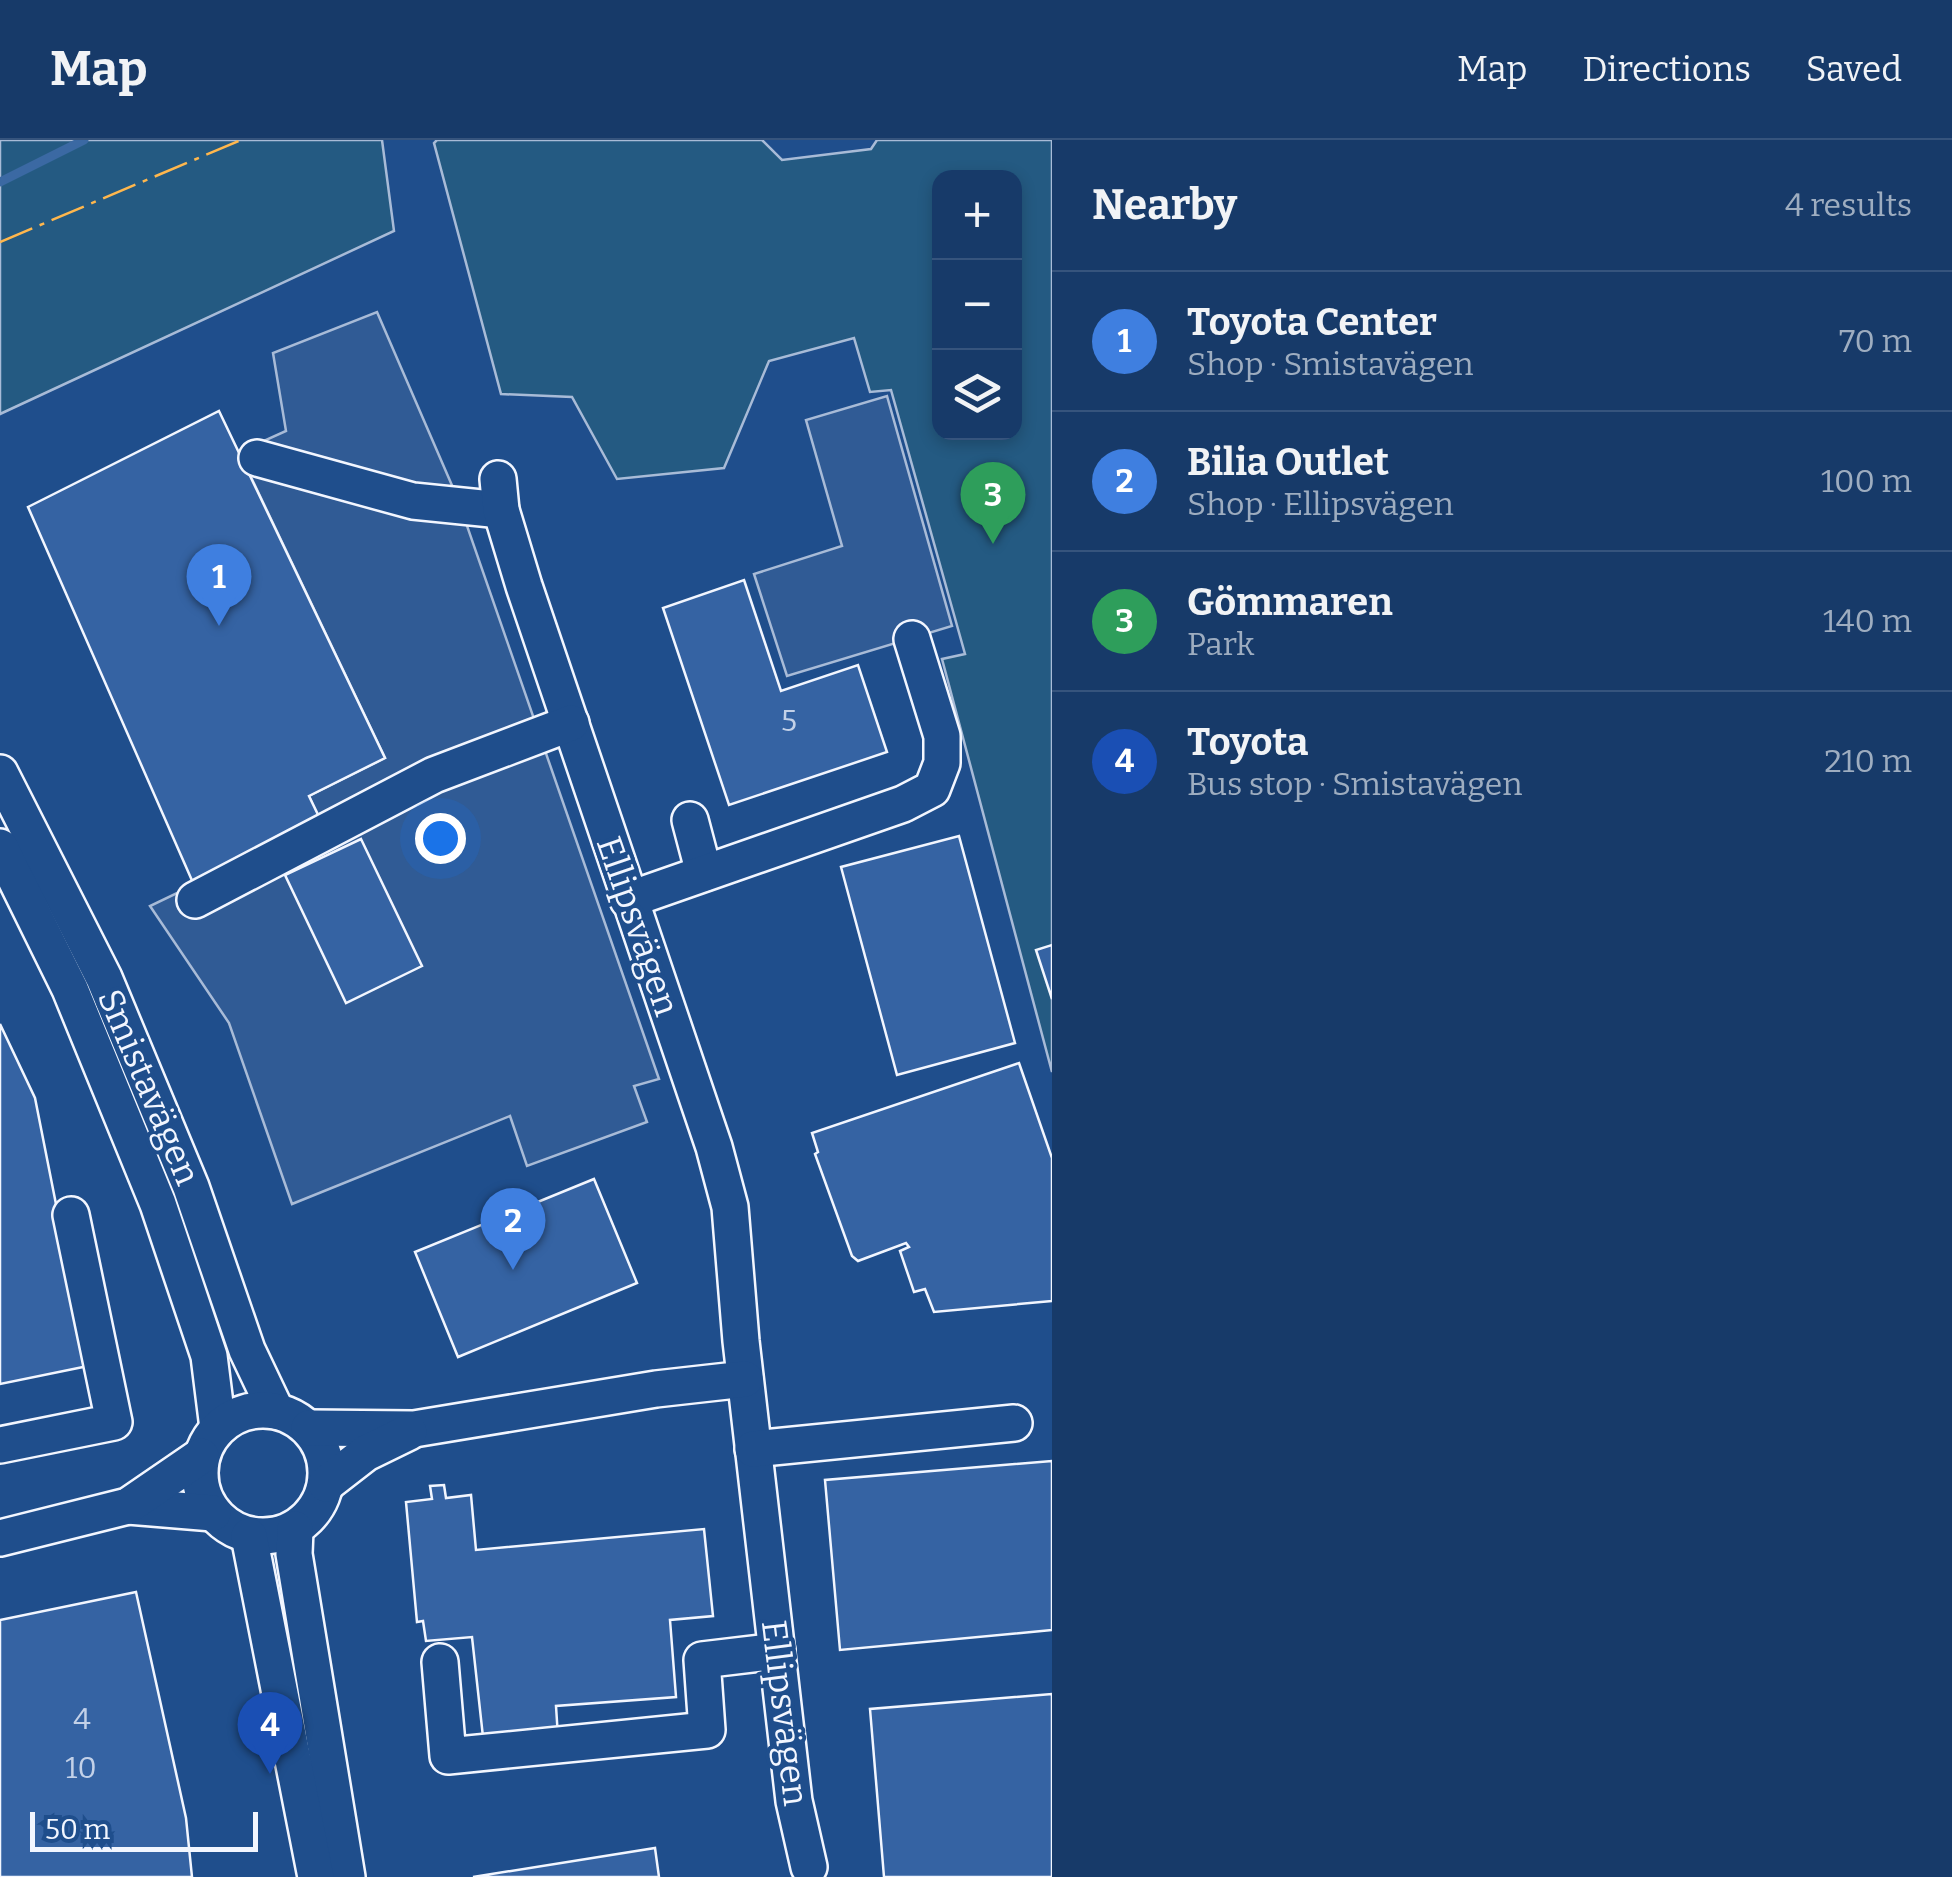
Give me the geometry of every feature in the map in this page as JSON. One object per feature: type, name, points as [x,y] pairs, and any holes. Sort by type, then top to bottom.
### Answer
[{"type":"street","name":"Ellipsvägen","points":[[257,458],[413,501],[500,494],[628,900],[714,1147],[730,1207],[745,1379],[794,1801],[809,1866]]},
{"type":"street","points":[[628,900],[903,804],[932,789],[942,763],[942,736],[912,639]]},
{"type":"street","points":[[195,900],[434,775],[571,723]]},
{"type":"street","name":"Smistavägen","points":[[0,772],[104,978],[191,1187],[247,1350],[276,1410]]},
{"type":"street","points":[[690,820],[704,873]]},
{"type":"street","name":"Smistavägen","points":[[0,848],[70,989],[158,1204],[210,1356],[210,1442]]},
{"type":"street","points":[[0,1445],[114,1422],[71,1215]]},
{"type":"street","points":[[128,1506],[210,1442],[238,1414],[276,1410],[308,1428],[414,1429],[656,1389],[745,1379]]},
{"type":"street","points":[[754,1449],[1014,1423]]},
{"type":"street","points":[[210,1442],[200,1488],[213,1513],[229,1528],[248,1536],[274,1536],[295,1529],[317,1508],[326,1484],[325,1456],[308,1428]]},
{"type":"street","points":[[326,1484],[366,1453],[414,1429]]},
{"type":"street","points":[[0,1538],[128,1506],[213,1513]]},
{"type":"street","points":[[295,1529],[294,1554],[346,1877]]},
{"type":"street","points":[[248,1536],[316,1877]]},
{"type":"street","points":[[440,1662],[448,1756],[707,1730],[702,1660],[777,1651]]},
{"type":"shaded area","points":[[0,140],[382,140],[394,231],[0,414]]},
{"type":"shaded area","points":[[437,140],[762,140],[782,160],[871,149],[877,140],[1052,140],[1052,1072],[942,659],[965,654],[891,390],[870,392],[854,338],[769,361],[724,468],[617,479],[572,397],[501,394],[434,143]]},
{"type":"shaded area","points":[[377,312],[457,497],[659,1079],[634,1086],[647,1122],[527,1166],[510,1116],[292,1204],[229,1023],[150,906],[321,824],[309,796],[385,758],[239,452],[286,431],[273,353]]},
{"type":"shaded area","points":[[887,396],[952,626],[787,676],[754,574],[842,546],[806,420]]},
{"type":"building","points":[[219,411],[385,758],[309,796],[322,823],[194,885],[28,507]]},
{"type":"building","points":[[744,580],[781,691],[858,665],[887,752],[729,805],[663,608]]},
{"type":"building","points":[[959,836],[1015,1043],[897,1075],[841,867]]},
{"type":"building","points":[[361,839],[422,966],[346,1003],[285,875]]},
{"type":"building","points":[[1052,945],[1052,999],[1036,950]]},
{"type":"building","points":[[0,1024],[35,1098],[88,1366],[0,1384]]},
{"type":"building","points":[[1019,1063],[1052,1158],[1052,1301],[934,1312],[925,1289],[914,1292],[900,1251],[909,1247],[906,1243],[858,1261],[852,1256],[815,1154],[818,1152],[812,1133]]},
{"type":"building","points":[[594,1179],[637,1283],[458,1357],[415,1252]]},
{"type":"building","points":[[1052,1461],[1052,1630],[840,1650],[825,1480]]},
{"type":"building","points":[[444,1485],[446,1498],[471,1495],[476,1550],[704,1529],[713,1616],[670,1620],[676,1697],[556,1706],[558,1737],[484,1746],[472,1637],[426,1641],[423,1621],[417,1622],[406,1502],[432,1499],[430,1486]]},
{"type":"building","points":[[136,1592],[186,1818],[192,1877],[0,1877],[0,1620]]},
{"type":"building","points":[[1052,1694],[1052,1877],[884,1877],[870,1709]]},
{"type":"building","points":[[655,1848],[659,1877],[473,1877]]},
{"type":"waterway","points":[[0,182],[84,140]]},
{"type":"power","points":[[0,242],[241,140]]},
{"type":"place","name":"Gömmaren","points":[[993,544]]},
{"type":"place","name":"Toyota Center","points":[[219,626]]},
{"type":"place","name":"Bilia Outlet","points":[[513,1270]]},
{"type":"place","name":"Toyota","points":[[270,1774]]}]
